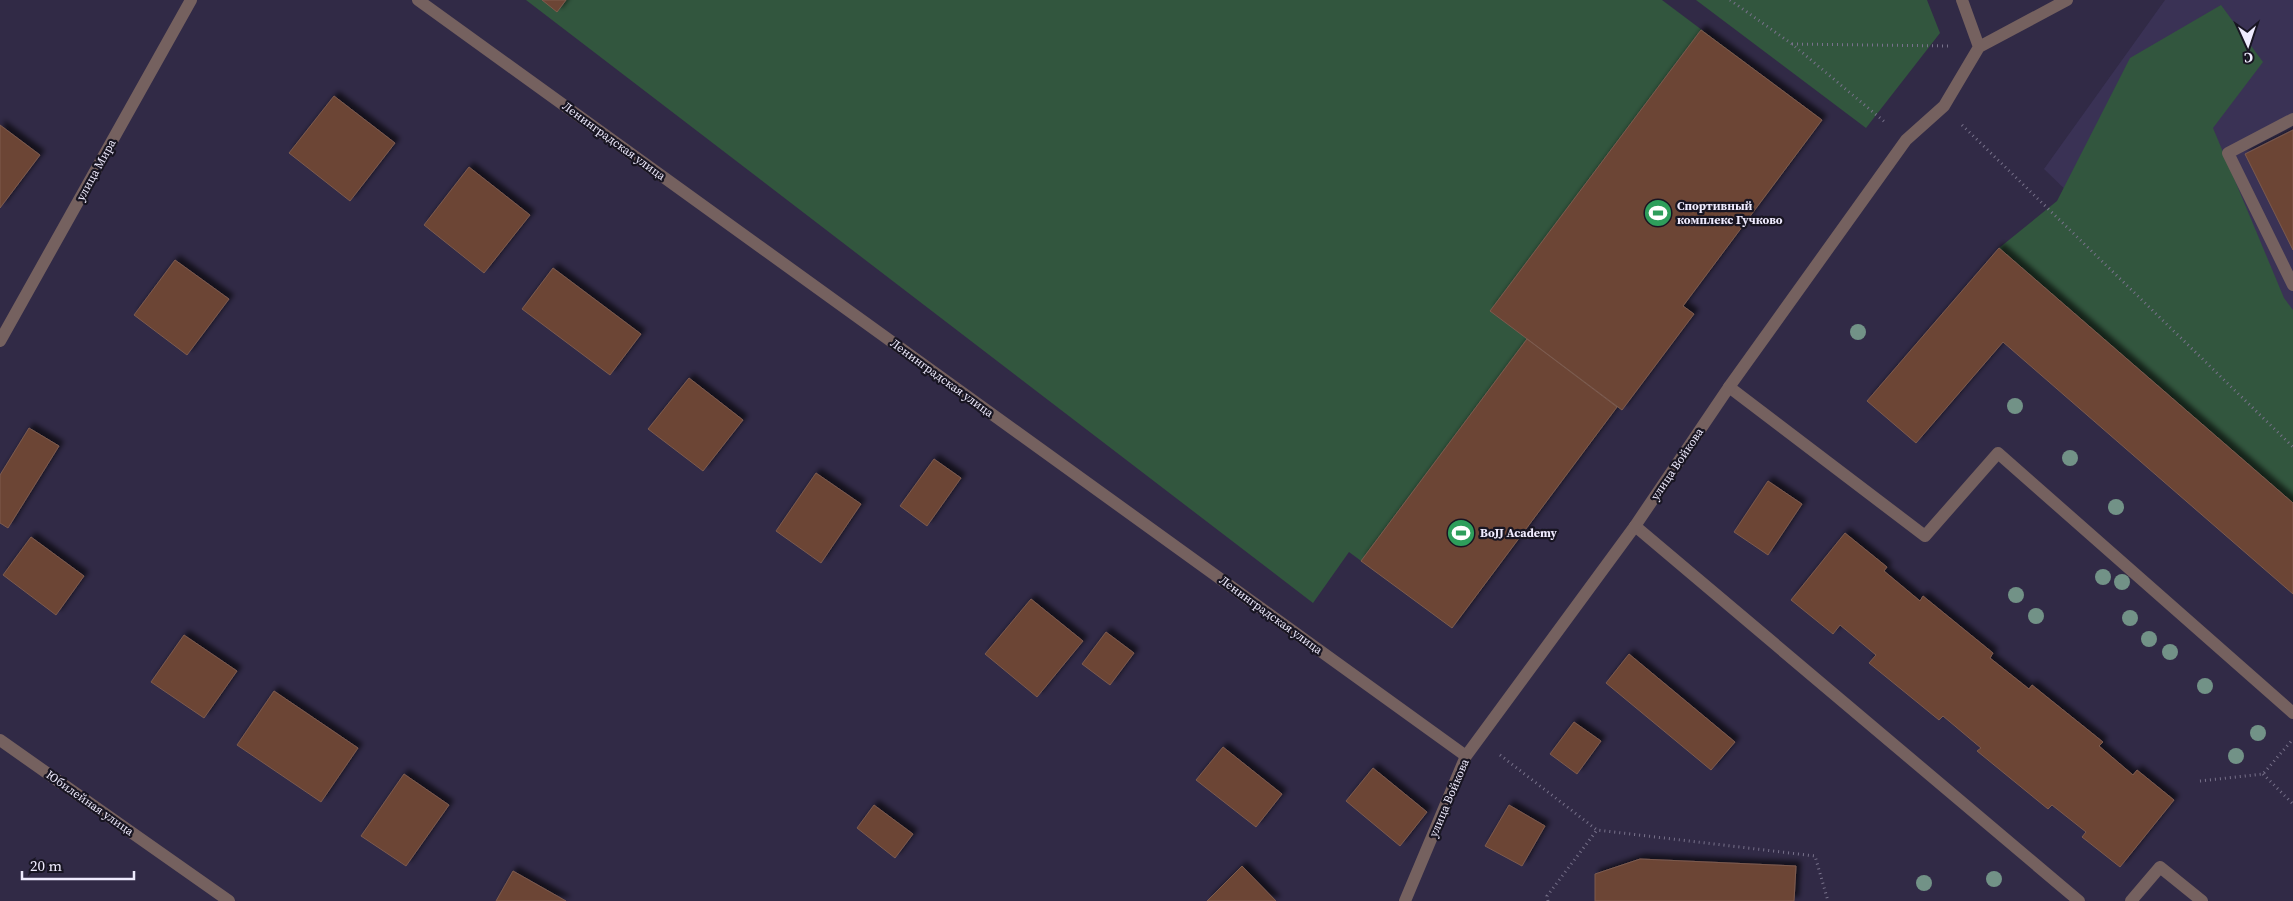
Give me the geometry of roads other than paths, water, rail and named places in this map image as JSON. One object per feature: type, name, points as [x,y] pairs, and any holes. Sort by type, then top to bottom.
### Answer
[{"type":"street","name":"улица Мира","points":[[0,341],[191,0]]},
{"type":"street","name":"Ленинградская улица","points":[[418,0],[1466,756]]},
{"type":"street","points":[[1962,0],[1979,47],[2067,0]]},
{"type":"street","name":"улица Войкова","points":[[1406,901],[1466,756],[1635,526],[1729,387],[1906,140],[1944,106],[1979,47]]},
{"type":"street","points":[[2293,119],[2228,153],[2293,285]]},
{"type":"street","points":[[1729,387],[1924,536],[1998,453],[2293,714]]},
{"type":"street","points":[[1635,526],[2080,901]]},
{"type":"street","name":"Юбилейная улица","points":[[0,740],[229,901]]},
{"type":"street","points":[[2131,901],[2160,867],[2202,901]]},
{"type":"place","name":"Спортивный комплекс Гучково","points":[[1658,213]]},
{"type":"place","name":"BoJJ Academy","points":[[1461,533]]}]
